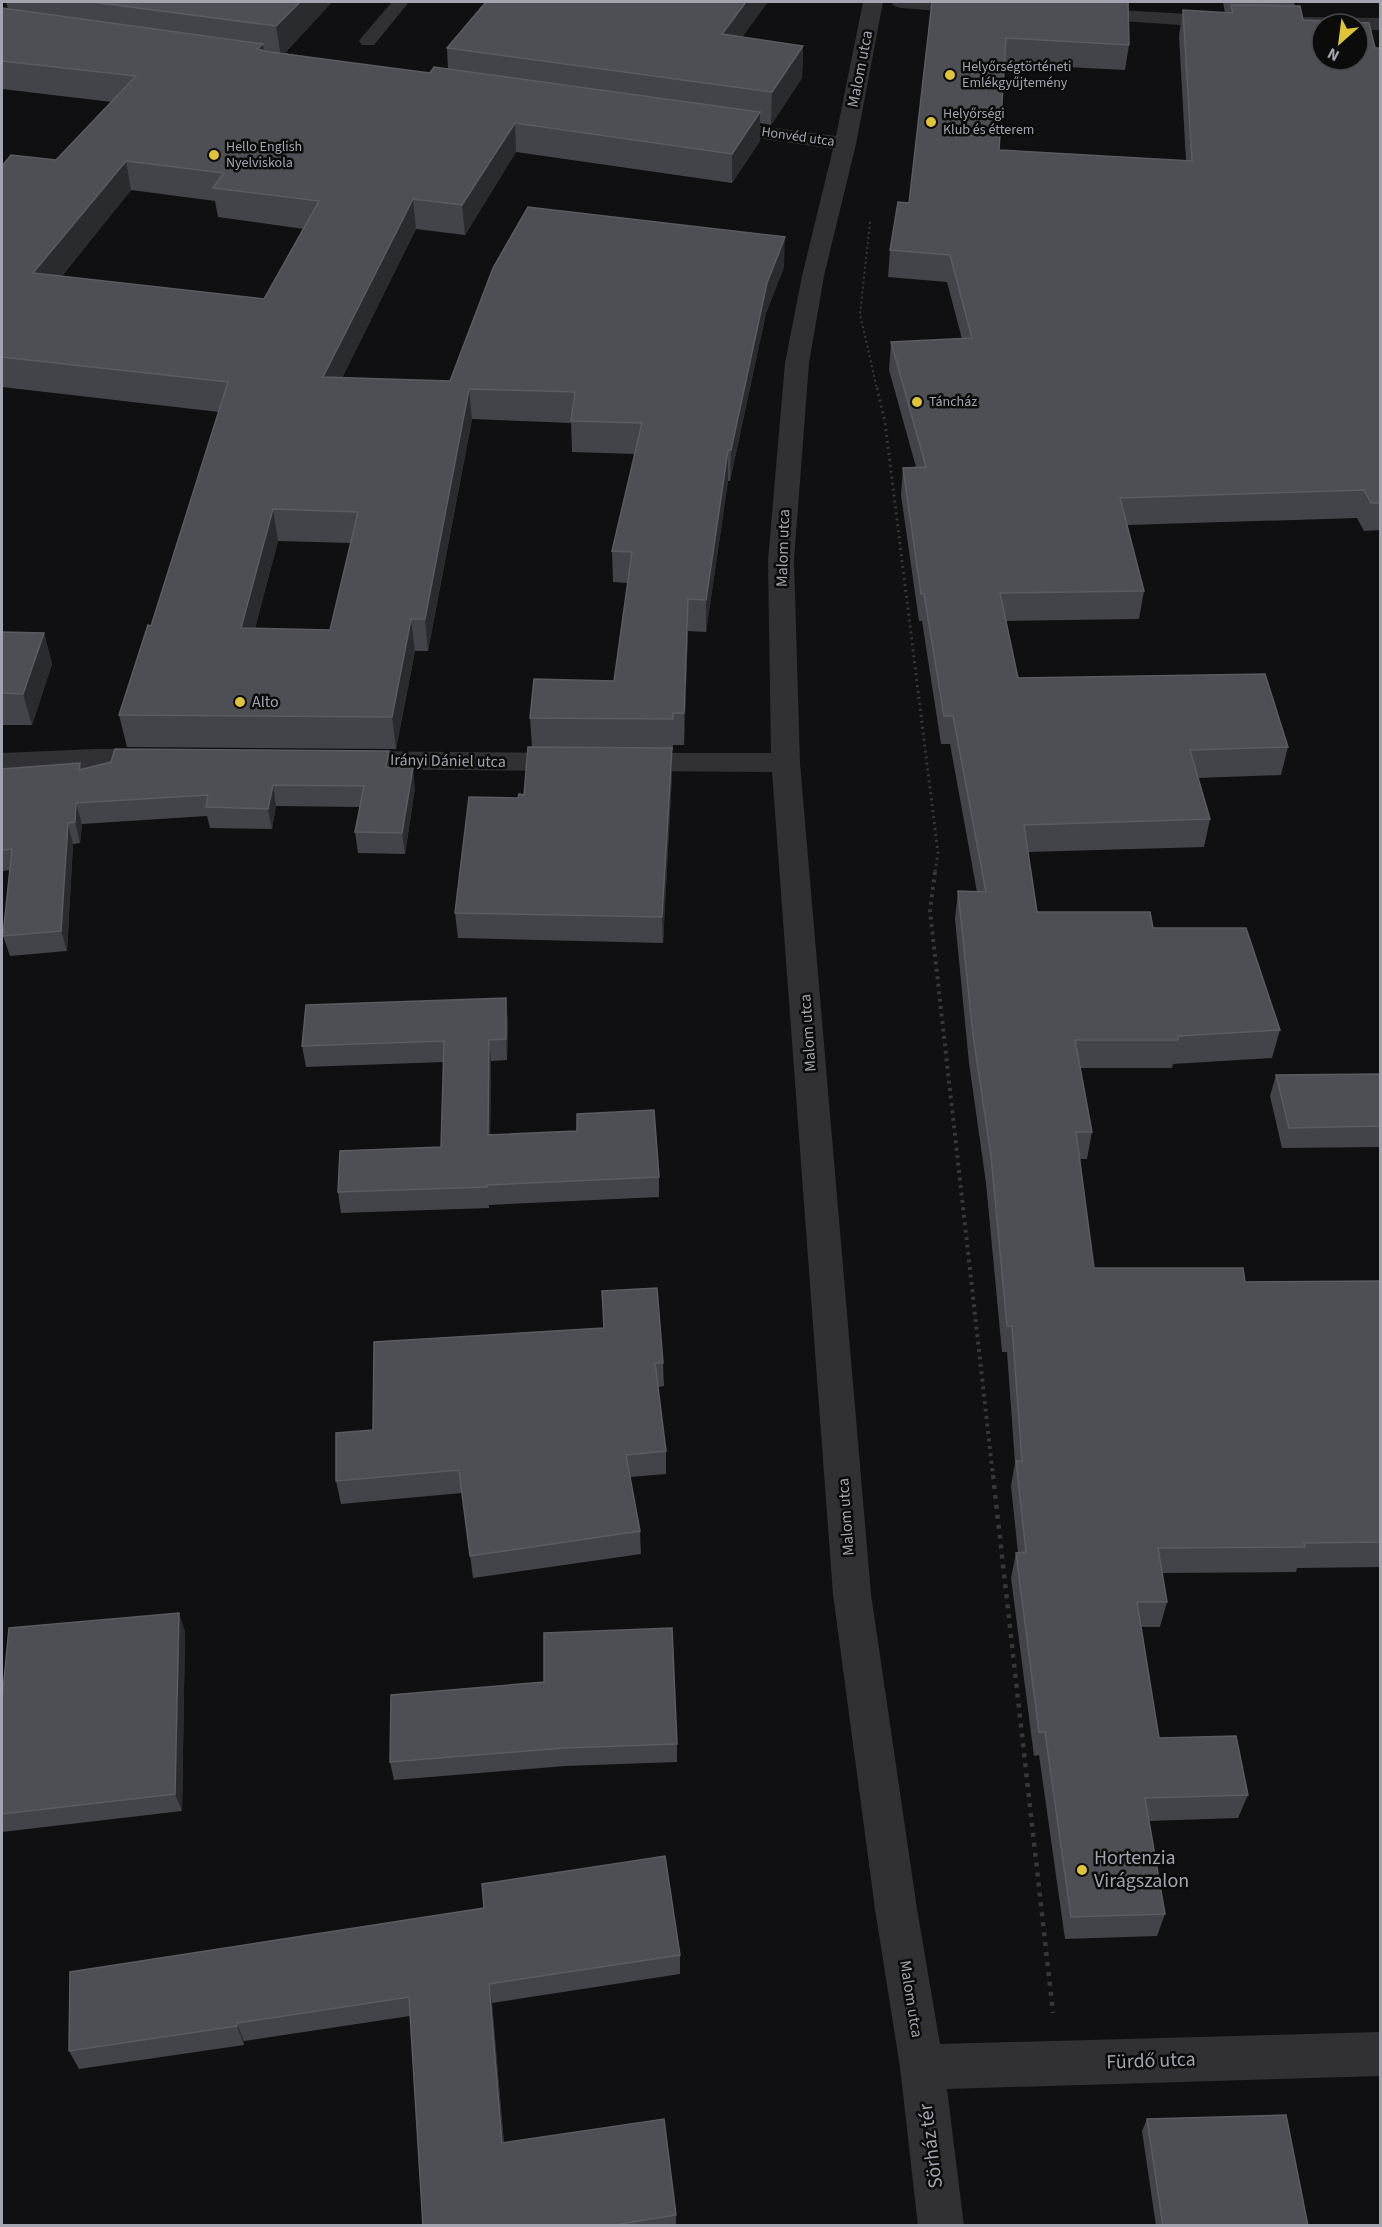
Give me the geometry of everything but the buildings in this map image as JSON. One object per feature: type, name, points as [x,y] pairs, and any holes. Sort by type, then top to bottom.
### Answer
[{"type":"street","name":"Malom utca","points":[[873,2],[845,144],[813,276],[797,363],[781,560],[786,763],[852,1594],[896,1909],[922,2067]]},
{"type":"street","points":[[901,2],[995,9]]},
{"type":"street","points":[[1065,13],[1169,10],[1247,22]]},
{"type":"street","points":[[1281,22],[1380,24]]},
{"type":"street","name":"Honvéd utca","points":[[696,123],[845,144]]},
{"type":"street","points":[[2,762],[95,758],[179,759]]},
{"type":"street","name":"Irányi Dániel utca","points":[[322,760],[786,763]]},
{"type":"street","name":"Fürdő utca","points":[[922,2067],[1380,2054]]},
{"type":"street","name":"Sörház tér","points":[[922,2067],[941,2226]]},
{"type":"lane","points":[[368,41],[401,2]]},
{"type":"path","points":[[280,53],[315,58]]},
{"type":"path","points":[[871,217],[860,314],[885,422],[938,853],[930,911],[1059,2063]]},
{"type":"place","name":"Helyőrségtörténeti Emlékgyűjtemény","points":[[950,75]]},
{"type":"place","name":"Helyőrségi Klub és étterem","points":[[931,122]]},
{"type":"place","name":"Hello English Nyelviskola","points":[[214,155]]},
{"type":"place","name":"Táncház","points":[[917,402]]},
{"type":"place","name":"Alto","points":[[240,702]]},
{"type":"place","name":"Hortenzia Virágszalon","points":[[1082,1870]]}]
